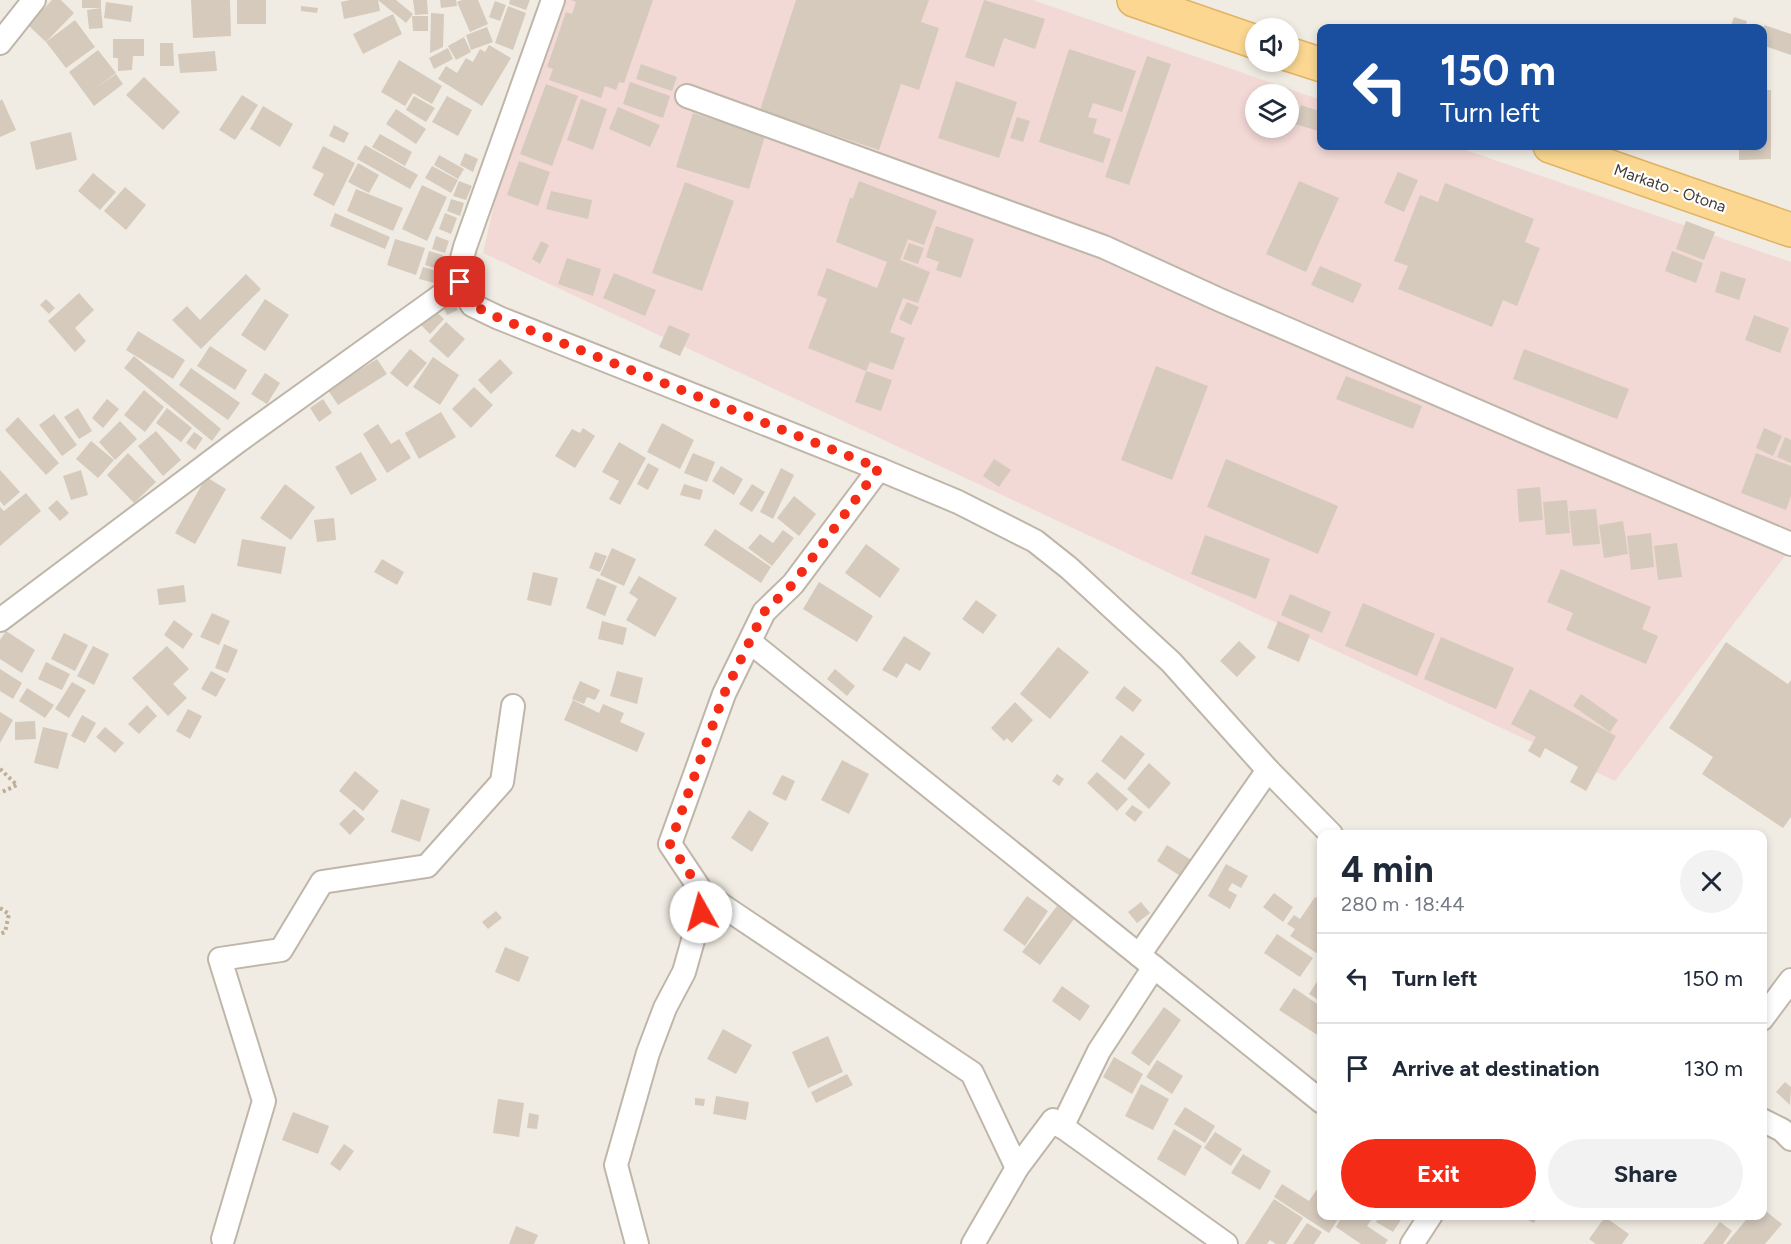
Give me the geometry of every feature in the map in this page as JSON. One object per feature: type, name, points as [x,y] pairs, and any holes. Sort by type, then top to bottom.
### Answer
[{"type":"main road","points":[[1140,1],[1245,38]]},
{"type":"main road","points":[[1299,58],[1317,64]]},
{"type":"main road","name":"Markato - Otona","points":[[1561,150],[1791,230]]},
{"type":"street","points":[[0,43],[34,0]]},
{"type":"street","points":[[553,0],[465,247],[460,266],[460,282],[472,305],[499,318],[879,468],[958,502],[1035,541],[1171,662],[1268,770],[1327,830]]},
{"type":"street","points":[[687,96],[1104,247],[1490,417],[1791,544]]},
{"type":"street","points":[[0,620],[246,435],[460,282]]},
{"type":"street","points":[[879,468],[793,584],[764,612],[724,694],[670,844],[702,892],[972,1073],[1017,1168]]},
{"type":"street","points":[[750,642],[1317,1098]]},
{"type":"street","points":[[223,1239],[264,1101],[220,959],[281,950],[322,882],[427,866],[501,782],[513,706]]},
{"type":"street","points":[[1062,1127],[1147,961],[1268,770]]},
{"type":"street","points":[[636,1244],[616,1165],[648,1053],[665,1008],[684,972],[701,912],[702,892]]},
{"type":"street","points":[[1767,1011],[1791,980]]},
{"type":"street","points":[[973,1244],[1017,1168],[1053,1120],[1226,1244]]},
{"type":"street","points":[[1767,1122],[1782,1130],[1791,1140]]},
{"type":"street","points":[[1412,1244],[1428,1220]]},
{"type":"path","points":[[0,769],[17,785],[0,793]]},
{"type":"path","points":[[0,908],[9,914],[5,932],[0,934]]},
{"type":"shaded area","points":[[560,0],[1033,0],[1275,84],[1245,84],[1245,138],[1299,138],[1299,92],[1317,99],[1317,150],[1466,150],[1791,262],[1791,548],[1615,781],[483,253],[504,160]]},
{"type":"building","points":[[52,0],[61,0],[74,13],[46,42],[28,25]]},
{"type":"building","points":[[82,0],[101,0],[101,8],[82,8]]},
{"type":"building","points":[[191,0],[230,0],[231,36],[193,38]]},
{"type":"building","points":[[237,0],[266,0],[266,24],[237,24]]},
{"type":"building","points":[[378,0],[380,11],[344,19],[341,2]]},
{"type":"building","points":[[378,0],[396,0],[413,14],[406,23]]},
{"type":"building","points":[[413,0],[427,0],[428,14],[415,15]]},
{"type":"building","points":[[440,0],[456,0],[457,6],[441,8]]},
{"type":"building","points":[[478,0],[488,24],[470,32],[457,2]]},
{"type":"building","points":[[510,0],[530,0],[526,10],[509,4]]},
{"type":"building","points":[[571,0],[653,0],[624,83],[619,82],[616,90],[605,86],[601,98],[549,80],[553,69],[547,67],[566,12],[572,14],[576,2]]},
{"type":"building","points":[[796,0],[929,0],[921,22],[939,28],[919,90],[901,84],[879,150],[760,110]]},
{"type":"building","points":[[984,0],[1045,19],[1035,49],[1004,38],[994,67],[965,57]]},
{"type":"building","points":[[495,1],[506,5],[500,21],[489,17]]},
{"type":"building","points":[[106,2],[133,6],[131,22],[104,18]]},
{"type":"building","points":[[301,6],[318,8],[317,13],[301,11]]},
{"type":"building","points":[[508,6],[526,13],[513,50],[495,43]]},
{"type":"building","points":[[101,8],[103,28],[89,29],[87,10]]},
{"type":"building","points":[[431,13],[444,14],[443,47],[430,53]]},
{"type":"building","points":[[393,14],[402,34],[363,54],[353,34]]},
{"type":"building","points":[[412,16],[428,16],[428,31],[413,31]]},
{"type":"building","points":[[1734,17],[1747,21],[1746,24],[1731,24]]},
{"type":"building","points":[[75,20],[95,47],[66,68],[46,42]]},
{"type":"building","points":[[1767,26],[1791,34],[1791,55],[1767,47]]},
{"type":"building","points":[[487,27],[493,42],[471,50],[466,35]]},
{"type":"building","points":[[464,37],[471,52],[456,60],[448,46]]},
{"type":"building","points":[[113,39],[144,39],[144,56],[133,56],[132,70],[118,71],[118,58],[113,58]]},
{"type":"building","points":[[160,43],[173,43],[174,66],[160,66]]},
{"type":"building","points":[[489,45],[511,58],[482,106],[438,79],[446,66],[457,73],[466,58],[473,62],[480,49],[485,52]]},
{"type":"building","points":[[448,48],[453,59],[434,69],[429,58]]},
{"type":"building","points":[[1069,49],[1136,71],[1122,112],[1093,103],[1088,117],[1097,119],[1093,133],[1111,139],[1103,163],[1039,142]]},
{"type":"building","points":[[98,50],[116,73],[96,88],[116,74],[123,84],[94,106],[69,72]]},
{"type":"building","points":[[215,51],[217,71],[180,73],[178,54]]},
{"type":"building","points":[[1147,56],[1171,64],[1129,185],[1105,177]]},
{"type":"building","points":[[399,60],[442,86],[432,104],[413,93],[405,106],[381,92]]},
{"type":"building","points":[[641,64],[677,77],[672,91],[636,79]]},
{"type":"building","points":[[144,77],[180,112],[163,130],[126,95]]},
{"type":"building","points":[[956,81],[1017,102],[999,158],[938,138]]},
{"type":"building","points":[[630,82],[670,96],[663,118],[623,104]]},
{"type":"building","points":[[546,84],[578,96],[552,166],[520,154]]},
{"type":"building","points":[[1767,90],[1771,90],[1771,159],[1739,160],[1739,150],[1767,150]]},
{"type":"building","points":[[242,95],[258,105],[235,140],[219,130]]},
{"type":"building","points":[[414,96],[435,108],[426,122],[406,110]]},
{"type":"building","points":[[447,96],[472,110],[458,136],[432,122]]},
{"type":"building","points":[[2,99],[16,130],[0,137],[0,101]]},
{"type":"building","points":[[581,99],[607,109],[593,150],[567,140]]},
{"type":"building","points":[[1301,105],[1317,110],[1317,131],[1299,125]]},
{"type":"building","points":[[263,106],[293,124],[280,147],[250,129]]},
{"type":"building","points":[[618,107],[660,125],[650,147],[609,129]]},
{"type":"building","points":[[396,109],[426,129],[416,144],[386,124]]},
{"type":"building","points":[[693,113],[765,136],[749,189],[676,167]]},
{"type":"building","points":[[1017,117],[1030,121],[1023,142],[1010,138]]},
{"type":"building","points":[[334,125],[349,133],[344,143],[329,136]]},
{"type":"building","points":[[71,132],[77,160],[36,170],[30,142]]},
{"type":"building","points":[[380,134],[412,152],[405,166],[372,147]]},
{"type":"building","points":[[365,145],[418,175],[410,189],[357,159]]},
{"type":"building","points":[[323,146],[355,163],[334,206],[313,195],[324,174],[312,168]]},
{"type":"building","points":[[465,153],[478,159],[473,172],[460,165]]},
{"type":"building","points":[[439,155],[464,169],[458,179],[434,165]]},
{"type":"building","points":[[519,161],[550,172],[538,206],[507,195]]},
{"type":"building","points":[[358,163],[379,175],[369,193],[348,182]]},
{"type":"building","points":[[432,166],[458,180],[451,193],[425,178]]},
{"type":"building","points":[[1398,172],[1418,180],[1404,212],[1384,203]]},
{"type":"building","points":[[93,173],[116,192],[100,210],[78,191]]},
{"type":"building","points":[[459,181],[472,186],[466,200],[453,196]]},
{"type":"building","points":[[859,181],[937,211],[924,245],[908,239],[900,260],[930,272],[918,303],[903,298],[890,332],[905,338],[893,370],[870,362],[866,371],[808,348],[827,299],[817,295],[827,268],[877,288],[887,262],[836,242],[850,198],[853,198]]},
{"type":"building","points":[[1299,181],[1339,198],[1306,272],[1266,254]]},
{"type":"building","points":[[685,182],[734,201],[702,291],[652,273]]},
{"type":"building","points":[[1445,183],[1534,219],[1525,242],[1540,248],[1517,306],[1503,300],[1492,327],[1398,289],[1408,266],[1394,261],[1420,195],[1438,202]]},
{"type":"building","points":[[422,185],[447,197],[427,241],[402,229]]},
{"type":"building","points":[[125,187],[146,205],[126,230],[104,211]]},
{"type":"building","points":[[356,189],[403,208],[393,231],[347,211]]},
{"type":"building","points":[[551,191],[592,200],[588,219],[546,209]]},
{"type":"building","points":[[451,199],[464,203],[460,216],[447,211]]},
{"type":"building","points":[[335,213],[390,237],[385,249],[330,226]]},
{"type":"building","points":[[445,213],[457,218],[451,234],[439,229]]},
{"type":"building","points":[[1686,221],[1715,232],[1704,260],[1676,249]]},
{"type":"building","points":[[936,226],[974,239],[961,278],[936,270],[939,262],[926,257]]},
{"type":"building","points":[[436,236],[449,241],[445,253],[432,249]]},
{"type":"building","points":[[395,239],[425,248],[416,275],[387,265]]},
{"type":"building","points":[[541,241],[549,245],[540,264],[532,259]]},
{"type":"building","points":[[909,243],[924,248],[918,264],[903,259]]},
{"type":"building","points":[[429,251],[443,255],[438,269],[425,265]]},
{"type":"building","points":[[1672,251],[1703,263],[1696,283],[1665,271]]},
{"type":"building","points":[[567,258],[601,269],[593,296],[558,284]]},
{"type":"building","points":[[1320,266],[1362,284],[1353,303],[1311,285]]},
{"type":"building","points":[[423,267],[438,271],[435,283],[419,279]]},
{"type":"building","points":[[1721,271],[1746,279],[1739,300],[1715,292]]},
{"type":"building","points":[[614,273],[656,290],[645,316],[603,298]]},
{"type":"building","points":[[246,274],[261,289],[201,349],[172,320],[187,306],[200,320]]},
{"type":"building","points":[[79,293],[94,310],[75,328],[86,341],[75,352],[48,321]]},
{"type":"building","points":[[46,299],[55,308],[49,314],[40,305]]},
{"type":"building","points":[[265,299],[289,315],[265,351],[241,335]]},
{"type":"building","points":[[453,299],[458,310],[447,315],[442,304]]},
{"type":"building","points":[[907,302],[919,307],[911,325],[899,319]]},
{"type":"building","points":[[432,308],[444,319],[430,334],[418,322]]},
{"type":"building","points":[[1754,315],[1789,328],[1780,353],[1745,340]]},
{"type":"building","points":[[446,322],[465,339],[448,358],[429,341]]},
{"type":"building","points":[[669,325],[690,334],[680,356],[659,347]]},
{"type":"building","points":[[138,331],[185,360],[173,379],[126,350]]},
{"type":"building","points":[[210,346],[247,370],[235,390],[197,366]]},
{"type":"building","points":[[410,349],[427,363],[407,387],[390,373]]},
{"type":"building","points":[[1524,349],[1629,389],[1617,419],[1513,379]]},
{"type":"building","points":[[134,356],[221,429],[212,441],[124,368]]},
{"type":"building","points":[[433,357],[459,375],[440,405],[413,387]]},
{"type":"building","points":[[377,359],[387,374],[338,405],[328,390]]},
{"type":"building","points":[[500,359],[513,373],[491,394],[478,380]]},
{"type":"building","points":[[1156,366],[1208,386],[1172,480],[1121,460]]},
{"type":"building","points":[[191,368],[240,403],[228,420],[179,385]]},
{"type":"building","points":[[866,371],[892,380],[881,411],[855,402]]},
{"type":"building","points":[[265,373],[280,383],[267,404],[251,394]]},
{"type":"building","points":[[1346,376],[1422,406],[1413,429],[1336,399]]},
{"type":"building","points":[[474,387],[493,405],[471,428],[452,409]]},
{"type":"building","points":[[144,390],[164,407],[145,432],[124,415]]},
{"type":"building","points":[[107,399],[119,409],[103,428],[92,418]]},
{"type":"building","points":[[323,399],[332,413],[319,422],[310,408]]},
{"type":"building","points":[[78,408],[92,431],[79,439],[64,417]]},
{"type":"building","points":[[167,408],[192,428],[181,442],[156,423]]},
{"type":"building","points":[[441,412],[456,437],[419,459],[405,433]]},
{"type":"building","points":[[54,414],[77,445],[62,456],[39,425]]},
{"type":"building","points":[[18,417],[59,463],[46,475],[5,430]]},
{"type":"building","points":[[120,421],[137,439],[115,460],[99,442]]},
{"type":"building","points":[[662,423],[694,440],[680,469],[647,452]]},
{"type":"building","points":[[378,424],[391,444],[399,439],[411,458],[387,473],[363,434]]},
{"type":"building","points":[[583,428],[595,436],[575,468],[555,456],[572,429],[580,433]]},
{"type":"building","points":[[1764,428],[1782,436],[1773,456],[1756,448]]},
{"type":"building","points":[[156,431],[181,460],[163,476],[138,446]]},
{"type":"building","points":[[194,432],[203,438],[195,450],[186,443]]},
{"type":"building","points":[[1785,437],[1791,440],[1791,463],[1777,457]]},
{"type":"building","points":[[91,441],[114,460],[98,478],[76,459]]},
{"type":"building","points":[[619,442],[646,458],[620,505],[609,499],[619,481],[602,472]]},
{"type":"building","points":[[361,452],[377,480],[351,495],[335,467]]},
{"type":"building","points":[[128,453],[156,482],[134,503],[107,475]]},
{"type":"building","points":[[693,453],[715,462],[707,482],[684,473]]},
{"type":"building","points":[[1756,453],[1791,466],[1791,496],[1786,510],[1741,493]]},
{"type":"building","points":[[994,459],[1011,470],[999,487],[983,476]]},
{"type":"building","points":[[1226,459],[1338,506],[1318,554],[1207,507]]},
{"type":"building","points":[[648,463],[659,469],[648,490],[637,484]]},
{"type":"building","points":[[721,466],[743,479],[734,495],[712,481]]},
{"type":"building","points":[[781,468],[794,475],[773,519],[760,512]]},
{"type":"building","points":[[0,470],[20,492],[4,506],[0,501]]},
{"type":"building","points":[[81,470],[88,495],[71,500],[63,476]]},
{"type":"building","points":[[206,477],[226,489],[195,544],[175,533]]},
{"type":"building","points":[[285,484],[315,507],[291,540],[260,518]]},
{"type":"building","points":[[684,484],[703,490],[700,500],[680,495]]},
{"type":"building","points":[[752,484],[765,492],[752,512],[739,504]]},
{"type":"building","points":[[1540,487],[1543,520],[1519,522],[1517,489]]},
{"type":"building","points":[[26,493],[41,511],[0,546],[0,507],[4,511]]},
{"type":"building","points":[[794,496],[816,514],[799,536],[777,518]]},
{"type":"building","points":[[57,500],[69,513],[60,521],[48,508]]},
{"type":"building","points":[[1567,500],[1570,533],[1546,535],[1543,502]]},
{"type":"building","points":[[1596,509],[1600,544],[1573,546],[1569,511]]},
{"type":"building","points":[[334,518],[336,540],[317,542],[314,520]]},
{"type":"building","points":[[1623,521],[1628,554],[1604,558],[1599,525]]},
{"type":"building","points":[[715,529],[771,567],[761,583],[704,545]]},
{"type":"building","points":[[783,530],[794,538],[772,566],[748,548],[760,534],[773,543]]},
{"type":"building","points":[[1651,533],[1654,567],[1631,570],[1627,536]]},
{"type":"building","points":[[1205,535],[1270,559],[1256,599],[1191,574]]},
{"type":"building","points":[[242,539],[286,547],[281,574],[237,566]]},
{"type":"building","points":[[1677,543],[1682,577],[1658,580],[1654,546]]},
{"type":"building","points":[[866,544],[900,569],[880,598],[845,573]]},
{"type":"building","points":[[612,548],[636,559],[624,586],[600,575]]},
{"type":"building","points":[[595,552],[607,556],[600,572],[589,568]]},
{"type":"building","points":[[382,559],[404,572],[397,585],[374,572]]},
{"type":"building","points":[[1561,569],[1651,607],[1642,629],[1658,636],[1646,664],[1566,630],[1573,613],[1547,602]]},
{"type":"building","points":[[533,572],[558,578],[551,606],[527,600]]},
{"type":"building","points":[[639,576],[677,598],[655,637],[626,620],[638,599],[629,593]]},
{"type":"building","points":[[597,578],[617,586],[605,616],[586,608]]},
{"type":"building","points":[[819,582],[873,616],[857,642],[803,609]]},
{"type":"building","points":[[184,585],[186,602],[159,605],[157,589]]},
{"type":"building","points":[[1290,594],[1331,612],[1322,633],[1281,615]]},
{"type":"building","points":[[976,600],[997,615],[983,634],[962,619]]},
{"type":"building","points":[[1363,603],[1435,634],[1417,676],[1345,646]]},
{"type":"building","points":[[212,613],[230,621],[219,645],[200,637]]},
{"type":"building","points":[[174,620],[193,634],[183,649],[164,635]]},
{"type":"building","points":[[602,621],[627,628],[623,645],[598,639]]},
{"type":"building","points":[[1278,621],[1310,635],[1299,662],[1267,648]]},
{"type":"building","points":[[6,631],[35,650],[22,673],[0,659],[0,640]]},
{"type":"building","points":[[64,633],[88,645],[75,671],[51,659]]},
{"type":"building","points":[[904,636],[931,653],[920,671],[906,663],[897,678],[882,670]]},
{"type":"building","points":[[1441,637],[1514,668],[1496,709],[1424,679]]},
{"type":"building","points":[[1239,641],[1256,657],[1237,677],[1220,661]]},
{"type":"building","points":[[1726,642],[1788,684],[1791,680],[1791,817],[1783,828],[1702,774],[1713,757],[1669,728]]},
{"type":"building","points":[[224,644],[238,650],[228,673],[215,668]]},
{"type":"building","points":[[93,646],[109,654],[94,685],[77,676]]},
{"type":"building","points":[[167,646],[189,669],[173,684],[187,698],[168,716],[132,678]]},
{"type":"building","points":[[1058,647],[1089,672],[1050,719],[1020,694]]},
{"type":"building","points":[[46,662],[70,674],[62,690],[38,679]]},
{"type":"building","points":[[0,669],[22,683],[13,699],[0,691]]},
{"type":"building","points":[[835,669],[855,686],[847,696],[827,679]]},
{"type":"building","points":[[211,671],[226,679],[216,697],[201,689]]},
{"type":"building","points":[[617,671],[643,678],[637,704],[610,696]]},
{"type":"building","points":[[580,681],[600,690],[595,700],[587,697],[584,704],[572,699]]},
{"type":"building","points":[[72,682],[86,690],[69,718],[55,709]]},
{"type":"building","points":[[1124,686],[1142,700],[1133,712],[1115,698]]},
{"type":"building","points":[[27,688],[54,705],[45,718],[19,701]]},
{"type":"building","points":[[1530,689],[1616,736],[1586,791],[1570,782],[1578,767],[1545,748],[1540,758],[1528,751],[1536,737],[1511,724]]},
{"type":"building","points":[[1581,694],[1618,720],[1610,732],[1573,706]]},
{"type":"building","points":[[573,700],[599,713],[603,704],[624,713],[620,722],[645,733],[637,752],[564,720]]},
{"type":"building","points":[[1015,702],[1033,720],[1012,743],[1007,738],[1004,741],[991,728]]},
{"type":"building","points":[[147,705],[157,716],[139,734],[128,724]]},
{"type":"building","points":[[188,709],[202,716],[190,739],[176,731]]},
{"type":"building","points":[[0,712],[13,720],[0,743]]},
{"type":"building","points":[[82,715],[96,723],[85,743],[71,736]]},
{"type":"building","points":[[35,721],[36,739],[15,740],[15,722]]},
{"type":"building","points":[[43,727],[68,733],[58,769],[34,763]]},
{"type":"building","points":[[105,727],[124,743],[115,753],[96,737]]},
{"type":"building","points":[[1121,735],[1145,754],[1125,780],[1101,761]]},
{"type":"building","points":[[842,760],[869,774],[849,814],[821,800]]},
{"type":"building","points":[[1149,763],[1171,783],[1149,809],[1127,789]]},
{"type":"building","points":[[355,771],[379,791],[363,811],[339,791]]},
{"type":"building","points":[[1097,772],[1128,799],[1117,811],[1087,783]]},
{"type":"building","points":[[1057,774],[1064,779],[1059,786],[1052,781]]},
{"type":"building","points":[[782,775],[795,781],[786,801],[772,794]]},
{"type":"building","points":[[401,799],[430,809],[420,842],[391,832]]},
{"type":"building","points":[[1132,805],[1143,812],[1135,822],[1125,814]]},
{"type":"building","points":[[354,809],[365,819],[350,835],[339,824]]},
{"type":"building","points":[[749,810],[769,823],[752,852],[731,838]]},
{"type":"building","points":[[1167,845],[1193,861],[1182,877],[1157,861]]},
{"type":"building","points":[[1226,864],[1248,876],[1241,888],[1232,883],[1228,890],[1237,895],[1230,909],[1208,896]]},
{"type":"building","points":[[1274,893],[1293,907],[1283,922],[1263,907]]},
{"type":"building","points":[[1027,896],[1048,911],[1025,946],[1003,930]]},
{"type":"building","points":[[1315,897],[1317,898],[1317,953],[1290,936],[1295,929],[1287,924],[1294,915],[1300,919]]},
{"type":"building","points":[[1141,902],[1150,913],[1137,923],[1128,912]]},
{"type":"building","points":[[1057,906],[1074,919],[1040,965],[1022,952]]},
{"type":"building","points":[[496,911],[502,918],[488,929],[482,922]]},
{"type":"building","points":[[1277,934],[1313,958],[1300,977],[1264,953]]},
{"type":"building","points":[[505,947],[529,957],[519,982],[495,972]]},
{"type":"building","points":[[1317,982],[1317,999],[1309,994]]},
{"type":"building","points":[[1062,986],[1090,1006],[1080,1021],[1052,1001]]},
{"type":"building","points":[[1294,988],[1317,1004],[1317,1035],[1279,1010]]},
{"type":"building","points":[[1164,1007],[1181,1020],[1149,1066],[1131,1053]]},
{"type":"building","points":[[723,1029],[752,1045],[736,1074],[707,1059]]},
{"type":"building","points":[[828,1036],[843,1072],[808,1088],[792,1052]]},
{"type":"building","points":[[1114,1057],[1143,1074],[1132,1094],[1103,1077]]},
{"type":"building","points":[[1157,1060],[1183,1076],[1172,1094],[1146,1077]]},
{"type":"building","points":[[847,1074],[853,1085],[816,1103],[811,1092]]},
{"type":"building","points":[[1785,1082],[1791,1087],[1790,1105],[1776,1092]]},
{"type":"building","points":[[1141,1084],[1169,1099],[1153,1130],[1125,1116]]},
{"type":"building","points":[[716,1096],[749,1102],[746,1120],[713,1114]]},
{"type":"building","points":[[695,1098],[705,1099],[704,1106],[695,1105]]},
{"type":"building","points":[[498,1099],[524,1103],[519,1137],[493,1133]]},
{"type":"building","points":[[1185,1107],[1215,1126],[1205,1143],[1174,1124]]},
{"type":"building","points":[[293,1112],[329,1126],[318,1154],[282,1140]]},
{"type":"building","points":[[529,1113],[539,1115],[537,1129],[527,1128]]},
{"type":"building","points":[[1174,1129],[1202,1146],[1185,1176],[1157,1159]]},
{"type":"building","points":[[1215,1132],[1242,1149],[1231,1166],[1204,1148]]},
{"type":"building","points":[[344,1144],[354,1151],[340,1171],[330,1164]]},
{"type":"building","points":[[1243,1154],[1271,1171],[1260,1190],[1231,1173]]},
{"type":"building","points":[[1282,1184],[1309,1201],[1317,1189],[1317,1220],[1337,1220],[1329,1233],[1274,1197]]},
{"type":"building","points":[[1274,1199],[1303,1218],[1286,1244],[1276,1244],[1270,1240],[1267,1244],[1245,1244]]},
{"type":"building","points":[[1767,1212],[1782,1224],[1765,1244],[1726,1244],[1746,1220],[1767,1220]]},
{"type":"building","points":[[1340,1220],[1371,1220],[1367,1226],[1388,1240],[1385,1244],[1361,1244],[1336,1227]]},
{"type":"building","points":[[1377,1220],[1401,1220],[1393,1232],[1376,1222]]},
{"type":"building","points":[[1603,1220],[1609,1220],[1629,1234],[1622,1244],[1596,1244],[1589,1239]]},
{"type":"building","points":[[1720,1222],[1732,1231],[1723,1244],[1703,1244]]},
{"type":"building","points":[[1307,1223],[1322,1232],[1314,1244],[1293,1244]]},
{"type":"building","points":[[516,1226],[538,1235],[534,1244],[509,1244]]},
{"type":"route","points":[[460,282],[472,305],[499,318],[879,468],[793,584],[764,612],[724,694],[670,844],[702,892],[701,912]]}]
